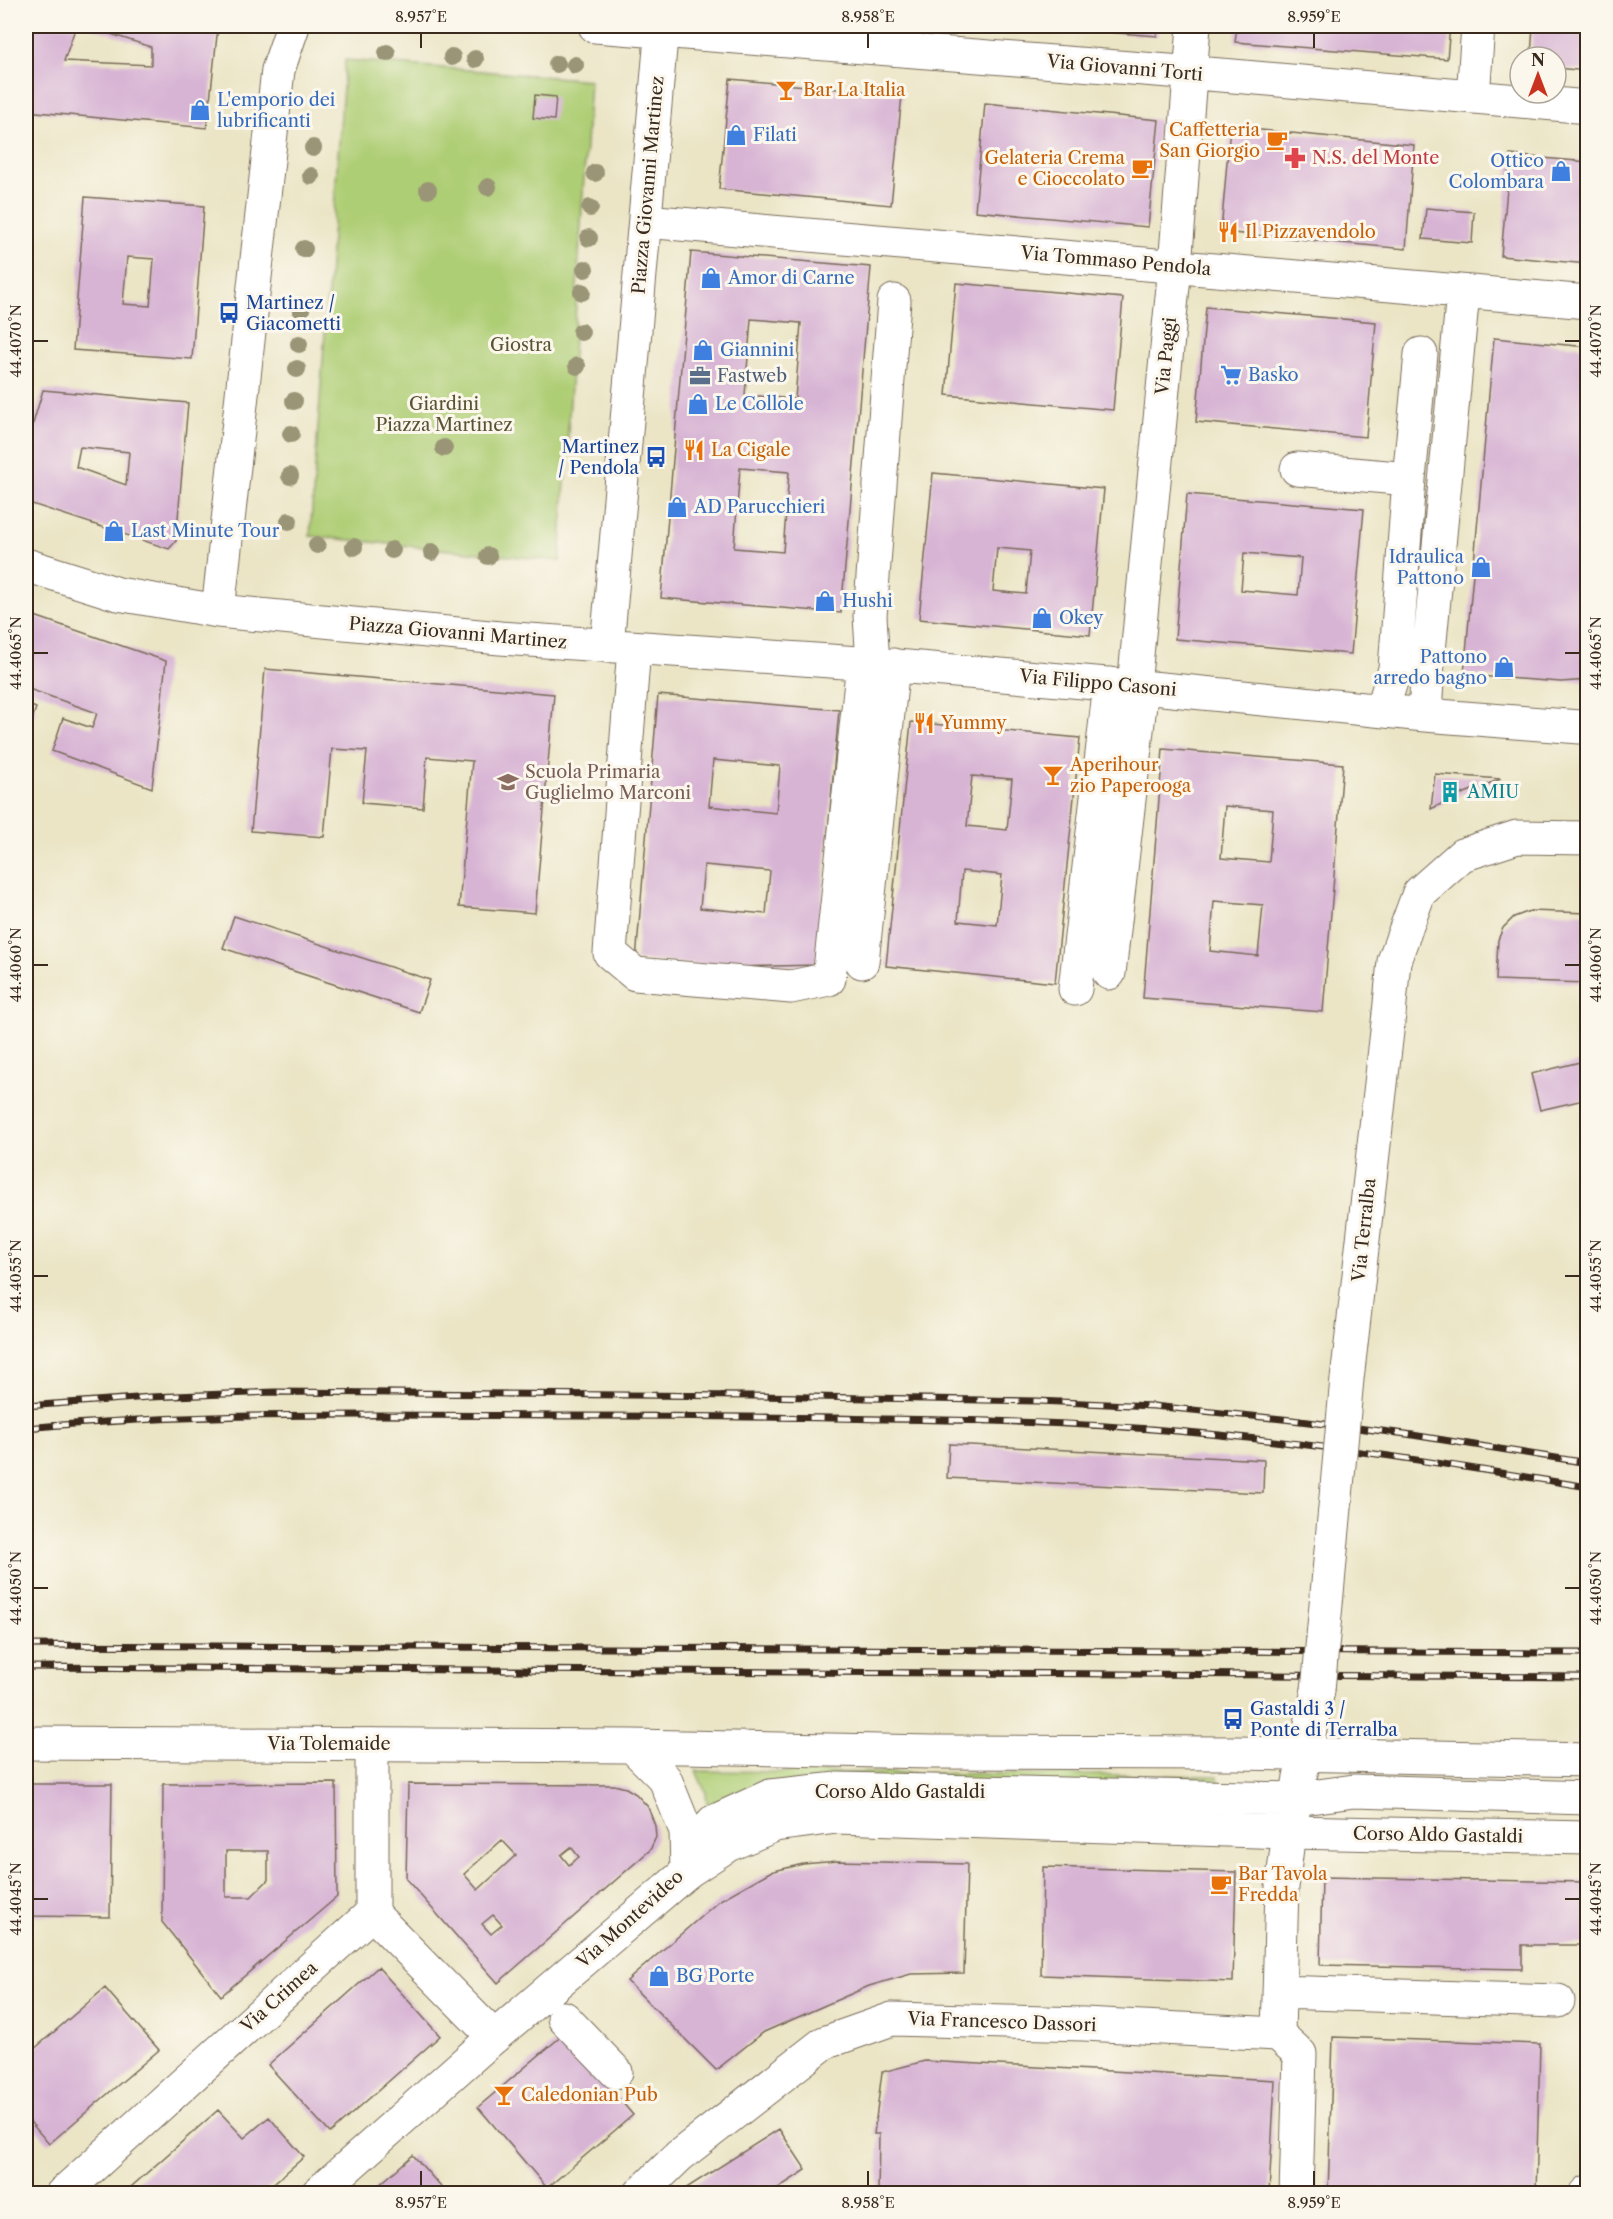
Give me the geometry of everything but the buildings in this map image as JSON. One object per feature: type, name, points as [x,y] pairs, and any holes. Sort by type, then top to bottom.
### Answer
[{"type":"street","points":[[218,611],[278,70],[293,26]]},
{"type":"street","points":[[595,26],[662,28]]},
{"type":"street","name":"Via Paggi","points":[[1128,686],[1175,266],[1194,26]]},
{"type":"street","points":[[1473,97],[1478,26]]},
{"type":"street","name":"Piazza Giovanni Martinez","points":[[662,28],[645,221],[621,647],[610,953],[635,975],[791,987],[829,980],[876,664]]},
{"type":"street","name":"Via Giovanni Torti","points":[[662,28],[1587,107]]},
{"type":"street","name":"Via Tommaso Pendola","points":[[645,221],[1587,302]]},
{"type":"street","points":[[1425,715],[1463,292]]},
{"type":"street","points":[[861,962],[876,664],[870,616],[894,301]]},
{"type":"street","points":[[1382,710],[1395,669],[1421,354]]},
{"type":"street","points":[[1297,469],[1409,479]]},
{"type":"street","name":"Piazza Giovanni Martinez","points":[[26,565],[118,594],[218,611],[500,638],[621,647]]},
{"type":"street","name":"Via Filippo Casoni","points":[[621,647],[876,664],[1425,715],[1587,726]]},
{"type":"street","points":[[1109,973],[1128,686]]},
{"type":"street","points":[[1075,989],[1128,686]]},
{"type":"street","name":"Via Terralba","points":[[1306,1755],[1318,1690],[1347,1379],[1394,961],[1419,894],[1462,855],[1517,837],[1587,838]]},
{"type":"street","name":"Via Tolemaide","points":[[26,1743],[632,1746]]},
{"type":"street","points":[[372,1744],[372,1913],[494,2037]]},
{"type":"street","points":[[632,1746],[1587,1760]]},
{"type":"street","name":"Via Montevideo","points":[[317,2193],[494,2037],[687,1872],[686,1831],[664,1779],[632,1746]]},
{"type":"street","points":[[1296,2193],[1300,2054],[1278,2034],[1282,1887],[1289,1832],[1306,1755]]},
{"type":"street","name":"Corso Aldo Gastaldi","points":[[687,1872],[713,1822],[770,1796],[837,1789],[1296,1799],[1354,1791],[1587,1798]]},
{"type":"street","name":"Corso Aldo Gastaldi","points":[[687,1872],[728,1845],[775,1825],[837,1817],[1289,1832],[1587,1838]]},
{"type":"street","name":"Via Crimea","points":[[62,2193],[372,1913]]},
{"type":"street","points":[[1279,1992],[1558,2001]]},
{"type":"street","points":[[564,2018],[616,2072]]},
{"type":"street","name":"Via Francesco Dassori","points":[[640,2193],[679,2156],[824,2043],[892,2019],[1084,2024],[1278,2034]]},
{"type":"green space","name":"Giardini Piazza Martinez","points":[[345,60],[590,80],[560,561],[310,536]]},
{"type":"green space","points":[[696,1771],[1218,1776],[1219,1785],[708,1812],[706,1793]]},
{"type":"railway","points":[[26,1406],[150,1397],[275,1392],[1037,1401],[1153,1406],[1292,1420],[1406,1434],[1588,1463]]},
{"type":"railway","points":[[26,1428],[161,1419],[297,1415],[726,1417],[1017,1422],[1151,1429],[1260,1439],[1424,1461],[1588,1487]]},
{"type":"railway","points":[[26,1645],[1588,1653]]},
{"type":"railway","points":[[26,1667],[1588,1677]]},
{"type":"place","name":"Bar La Italia","points":[[786,90]]},
{"type":"place","name":"L'emporio dei lubrificanti","points":[[200,110]]},
{"type":"place","name":"Filati","points":[[736,135]]},
{"type":"place","name":"Caffetteria San Giorgio","points":[[1277,140]]},
{"type":"place","name":"N.S. del Monte","points":[[1295,158]]},
{"type":"place","name":"Gelateria Crema e Cioccolato","points":[[1142,168]]},
{"type":"place","name":"Ottico Colombara","points":[[1561,171]]},
{"type":"place","name":"Il Pizzavendolo","points":[[1228,232]]},
{"type":"place","name":"Amor di Carne","points":[[711,278]]},
{"type":"place","name":"Martinez / Giacometti","points":[[229,313]]},
{"type":"place","name":"Giannini","points":[[703,350]]},
{"type":"place","name":"Basko","points":[[1231,375]]},
{"type":"place","name":"Fastweb","points":[[700,376]]},
{"type":"place","name":"Le Collole","points":[[698,404]]},
{"type":"place","name":"La Cigale","points":[[694,450]]},
{"type":"place","name":"Martinez / Pendola","points":[[656,457]]},
{"type":"place","name":"AD Parucchieri","points":[[677,507]]},
{"type":"place","name":"Last Minute Tour","points":[[114,531]]},
{"type":"place","name":"Idraulica Pattono","points":[[1481,567]]},
{"type":"place","name":"Hushi","points":[[825,601]]},
{"type":"place","name":"Okey","points":[[1042,618]]},
{"type":"place","name":"Pattono arredo bagno","points":[[1504,667]]},
{"type":"place","name":"Yummy","points":[[924,723]]},
{"type":"place","name":"Aperihour zio Paperooga","points":[[1053,775]]},
{"type":"place","name":"Scuola Primaria Guglielmo Marconi","points":[[508,782]]},
{"type":"place","name":"AMIU","points":[[1450,792]]},
{"type":"place","name":"Gastaldi 3 / Ponte di Terralba","points":[[1233,1719]]},
{"type":"place","name":"Bar Tavola Fredda","points":[[1221,1884]]},
{"type":"place","name":"BG Porte","points":[[659,1976]]},
{"type":"place","name":"Caledonian Pub","points":[[504,2095]]},
{"type":"park label","name":"Giostra","points":[[521,345]]}]
